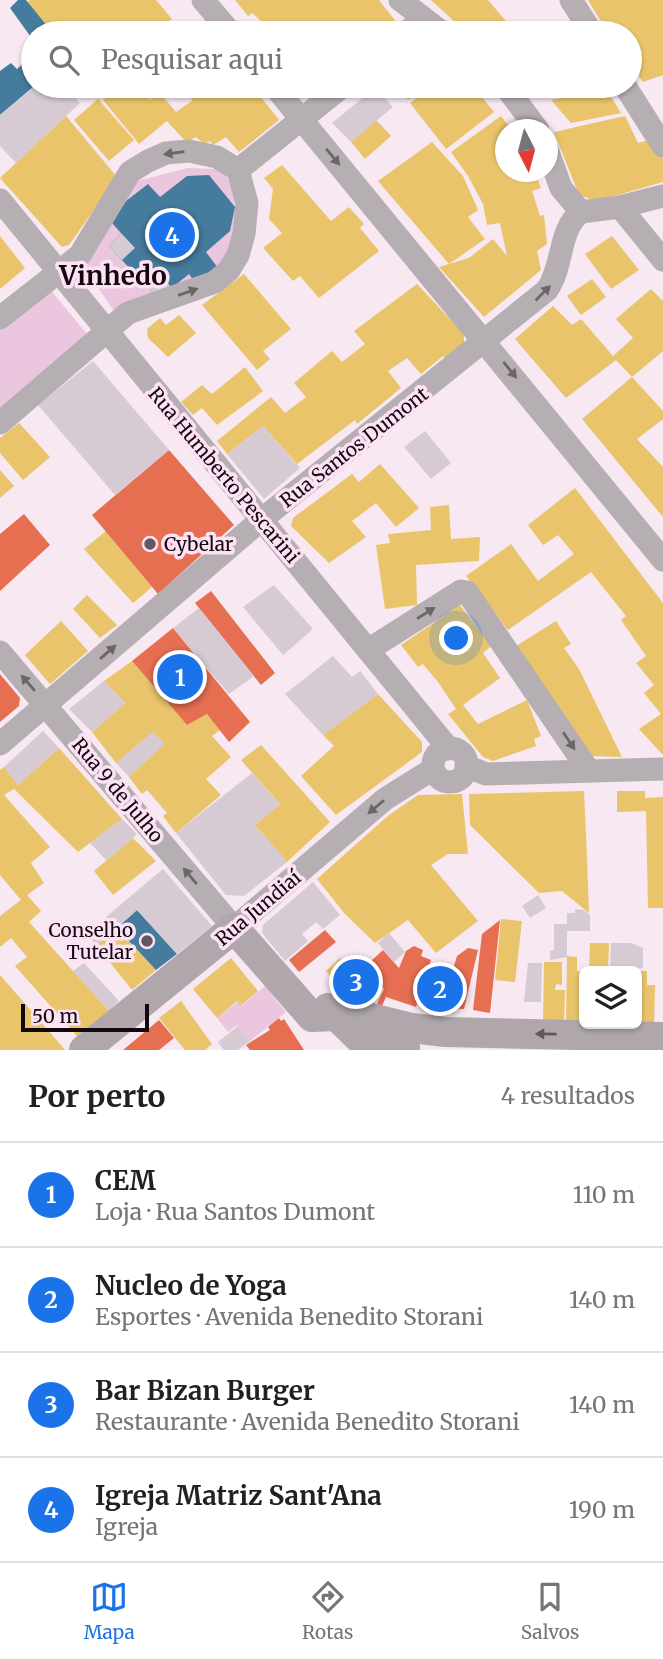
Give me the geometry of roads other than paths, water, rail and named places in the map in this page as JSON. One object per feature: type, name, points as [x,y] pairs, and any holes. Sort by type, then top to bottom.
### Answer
[{"type":"main road","points":[[234,928],[274,971],[310,1016],[359,1015],[412,1028],[445,1032],[627,1043],[663,1037]]},
{"type":"main road","name":"Rua Jundiaí","points":[[84,1050],[234,928]]},
{"type":"main road","points":[[334,1017],[352,1046],[430,1050]]},
{"type":"street","points":[[203,0],[220,21]]},
{"type":"street","points":[[400,0],[411,21]]},
{"type":"street","points":[[570,0],[584,21]]},
{"type":"street","points":[[284,98],[663,560]]},
{"type":"street","points":[[237,170],[329,98]]},
{"type":"street","points":[[514,98],[530,119]]},
{"type":"street","points":[[633,98],[663,146]]},
{"type":"street","points":[[0,318],[79,255],[130,172],[166,153],[189,151],[217,157],[237,170],[247,203],[244,234],[238,255],[229,270],[215,282],[128,313],[0,423]]},
{"type":"street","points":[[558,180],[561,188],[581,212],[620,207],[663,196]]},
{"type":"street","name":"Rua Humberto Pescarini","points":[[0,200],[449,749]]},
{"type":"street","points":[[620,207],[663,260]]},
{"type":"street","name":"Rua Santos Dumont","points":[[0,744],[261,520],[547,290],[556,277],[566,231],[581,212]]},
{"type":"street","points":[[368,650],[461,591],[467,593],[589,771]]},
{"type":"street","name":"Rua 9 de Julho","points":[[0,652],[234,928]]},
{"type":"street","points":[[466,766],[458,779],[448,782],[439,778],[433,769],[436,755],[449,749],[460,752],[466,766],[486,774],[663,769]]},
{"type":"street","name":"Rua Jundiaí","points":[[234,928],[385,800],[433,769]]},
{"type":"place","name":"Igreja Matriz Sant'Ana","points":[[172,235]]},
{"type":"place","name":"Cybelar","points":[[150,544]]},
{"type":"place","name":"CEM","points":[[180,677]]},
{"type":"place","name":"Conselho Tutelar","points":[[147,941]]},
{"type":"place","name":"Bar Bizan Burger","points":[[356,982]]},
{"type":"place","name":"Nucleo de Yoga","points":[[440,989]]},
{"type":"district","name":"Vinhedo","points":[[113,276]]}]
